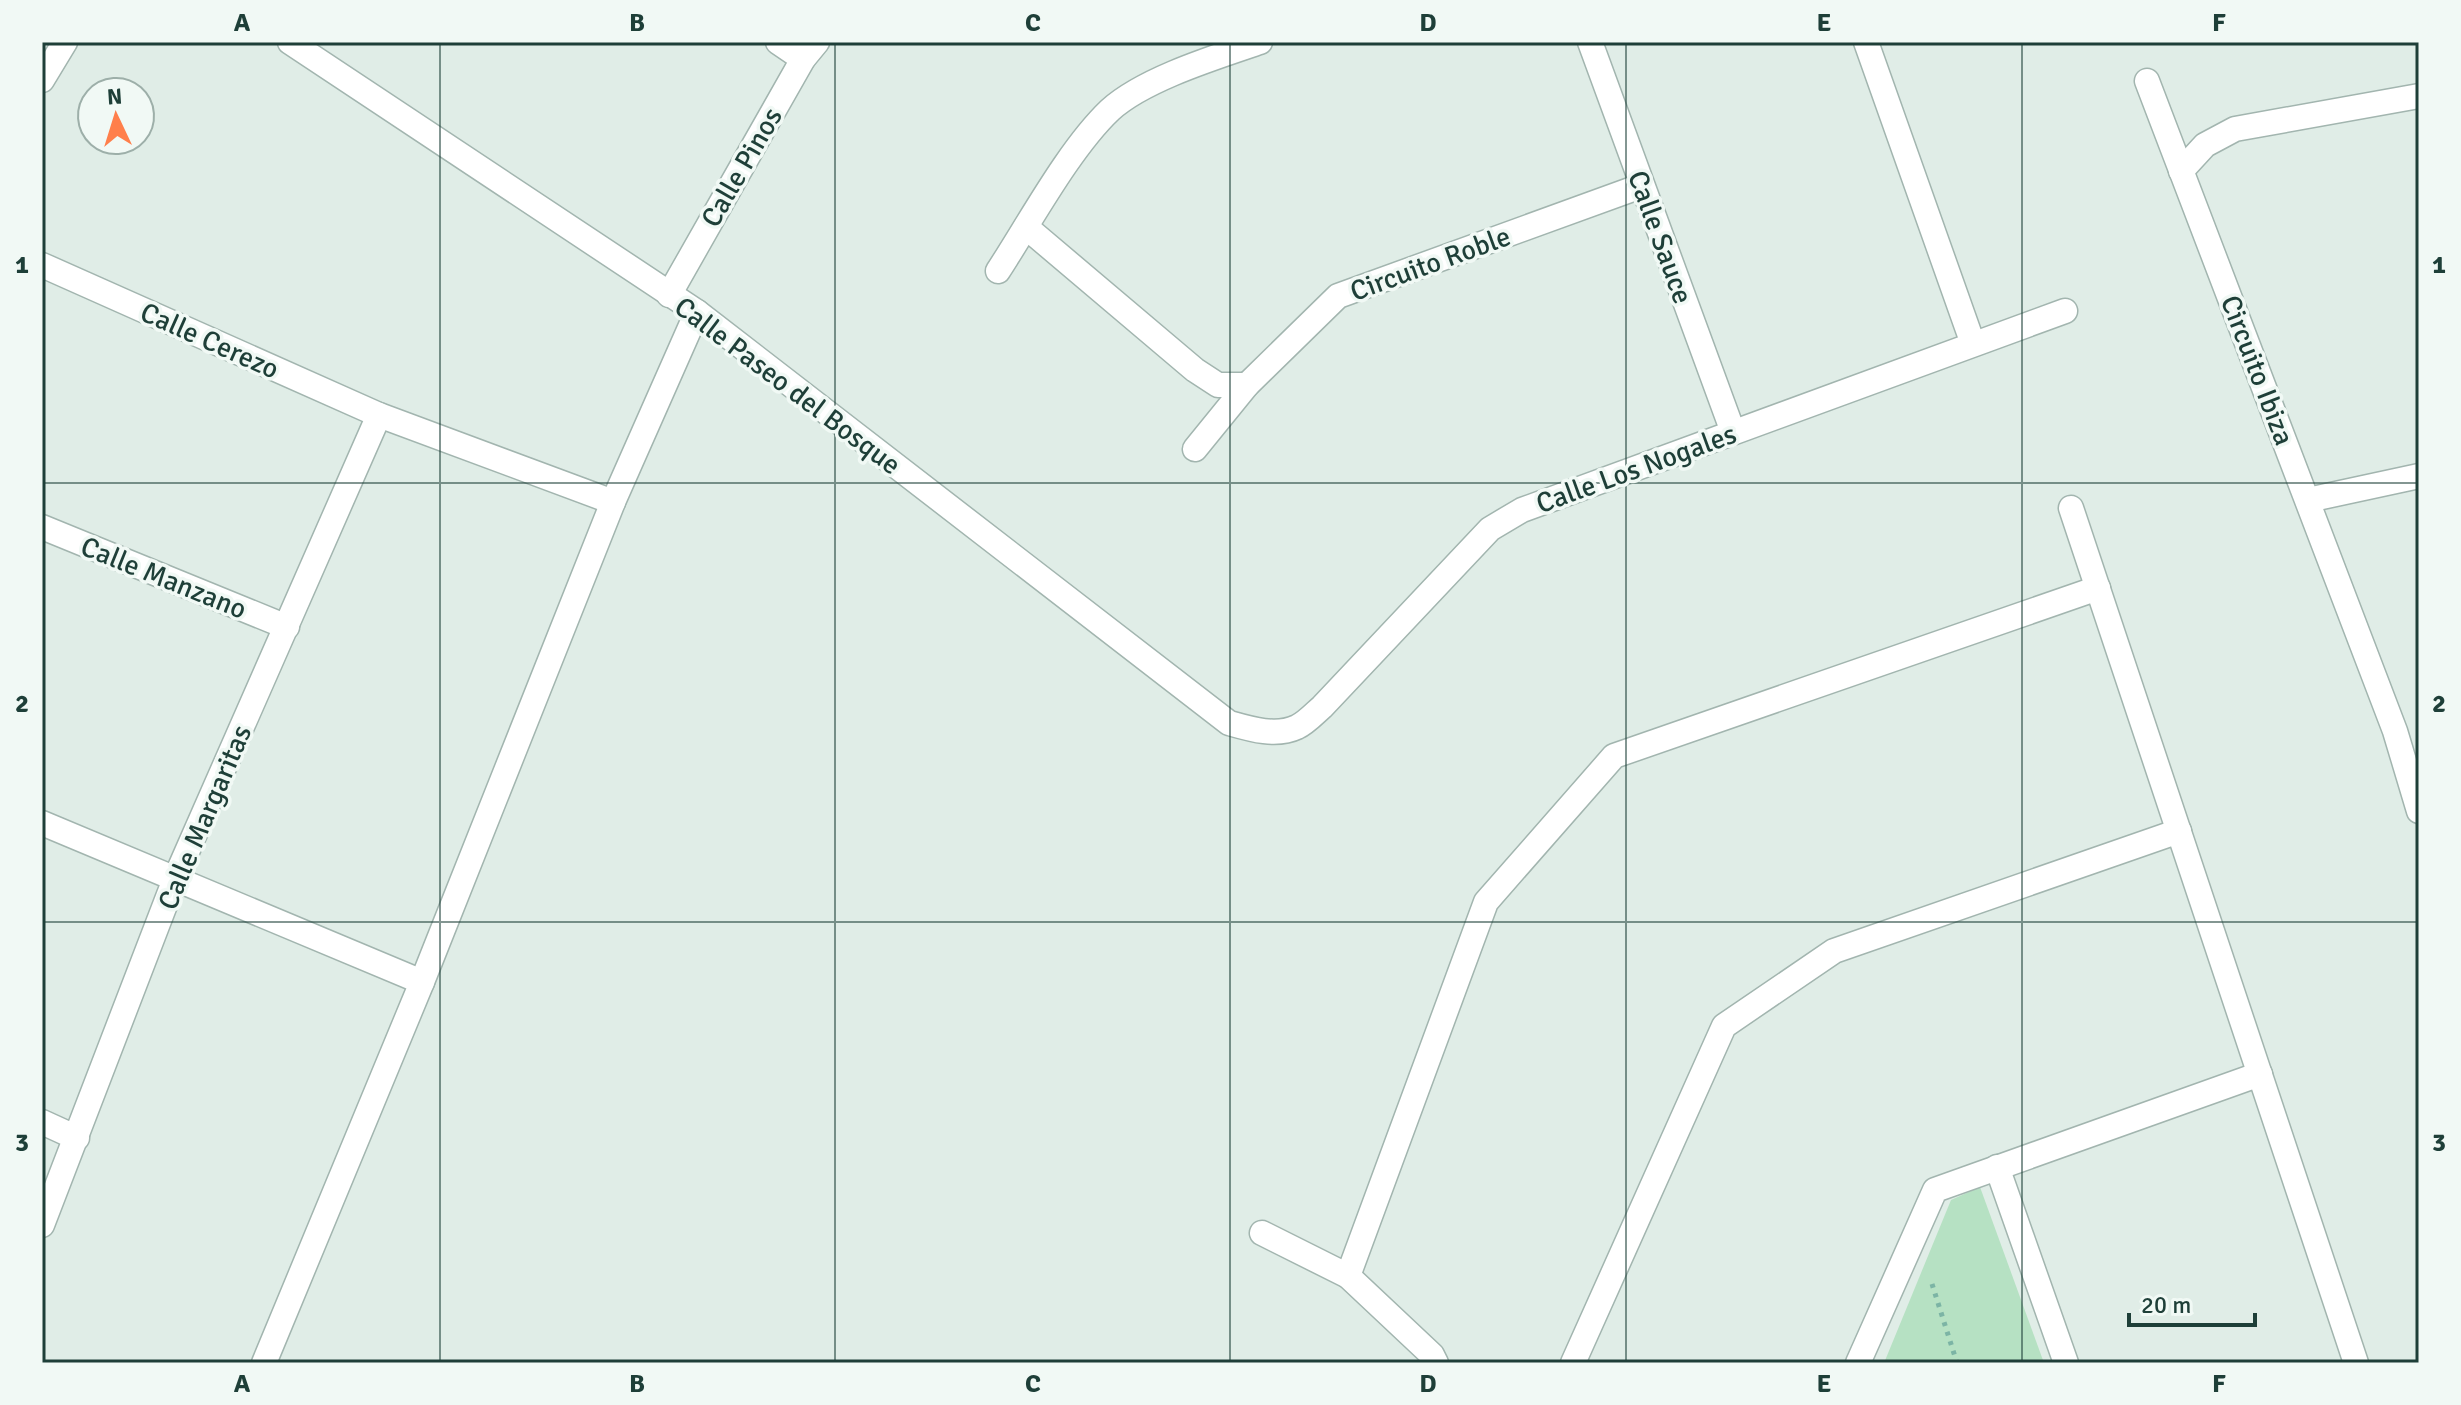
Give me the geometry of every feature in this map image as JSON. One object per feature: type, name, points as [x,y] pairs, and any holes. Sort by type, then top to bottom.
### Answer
[{"type":"street","points":[[42,80],[65,42]]},
{"type":"street","name":"Calle Paseo del Bosque","points":[[290,42],[697,312],[1229,723],[1255,730],[1277,731]]},
{"type":"street","points":[[778,42],[810,50]]},
{"type":"street","points":[[998,271],[1078,148],[1111,109],[1156,81],[1260,42]]},
{"type":"street","name":"Calle Sauce","points":[[1590,42],[1733,432]]},
{"type":"street","points":[[1866,42],[1973,344]]},
{"type":"street","name":"Calle Pinos","points":[[669,295],[810,50]]},
{"type":"street","name":"Circuito Ibiza","points":[[2147,81],[2308,500],[2407,728],[2419,811]]},
{"type":"street","points":[[2181,171],[2205,145],[2235,129],[2419,96]]},
{"type":"street","name":"Circuito Roble","points":[[1195,449],[1247,385],[1338,296],[1641,186]]},
{"type":"street","points":[[1026,227],[1195,370],[1218,385],[1247,385]]},
{"type":"street","name":"Calle Cerezo","points":[[42,265],[379,415],[613,502]]},
{"type":"street","name":"Calle Los Nogales","points":[[1277,731],[1298,727],[1322,707],[1490,529],[1522,510],[2065,311]]},
{"type":"street","points":[[264,1363],[422,982],[613,502],[697,312]]},
{"type":"street","name":"Calle Margaritas","points":[[42,1225],[175,879],[379,415]]},
{"type":"street","points":[[2308,500],[2419,476]]},
{"type":"street","points":[[2071,508],[2356,1363]]},
{"type":"street","name":"Calle Manzano","points":[[42,527],[287,627]]},
{"type":"street","points":[[1348,1276],[1486,902],[1614,756],[2098,588]]},
{"type":"street","points":[[42,823],[422,982]]},
{"type":"street","points":[[1573,1363],[1724,1026],[1834,951],[2179,831]]},
{"type":"street","points":[[1858,1363],[1935,1190],[2260,1074]]},
{"type":"street","points":[[42,1122],[77,1138]]},
{"type":"street","points":[[1997,1167],[2066,1363]]},
{"type":"street","points":[[1262,1233],[1348,1276],[1432,1355],[1436,1363]]},
{"type":"path","points":[[1913,1239],[1926,1265],[1957,1363]]},
{"type":"green space","points":[[1980,1187],[2044,1363],[1884,1363],[1951,1200]]}]
